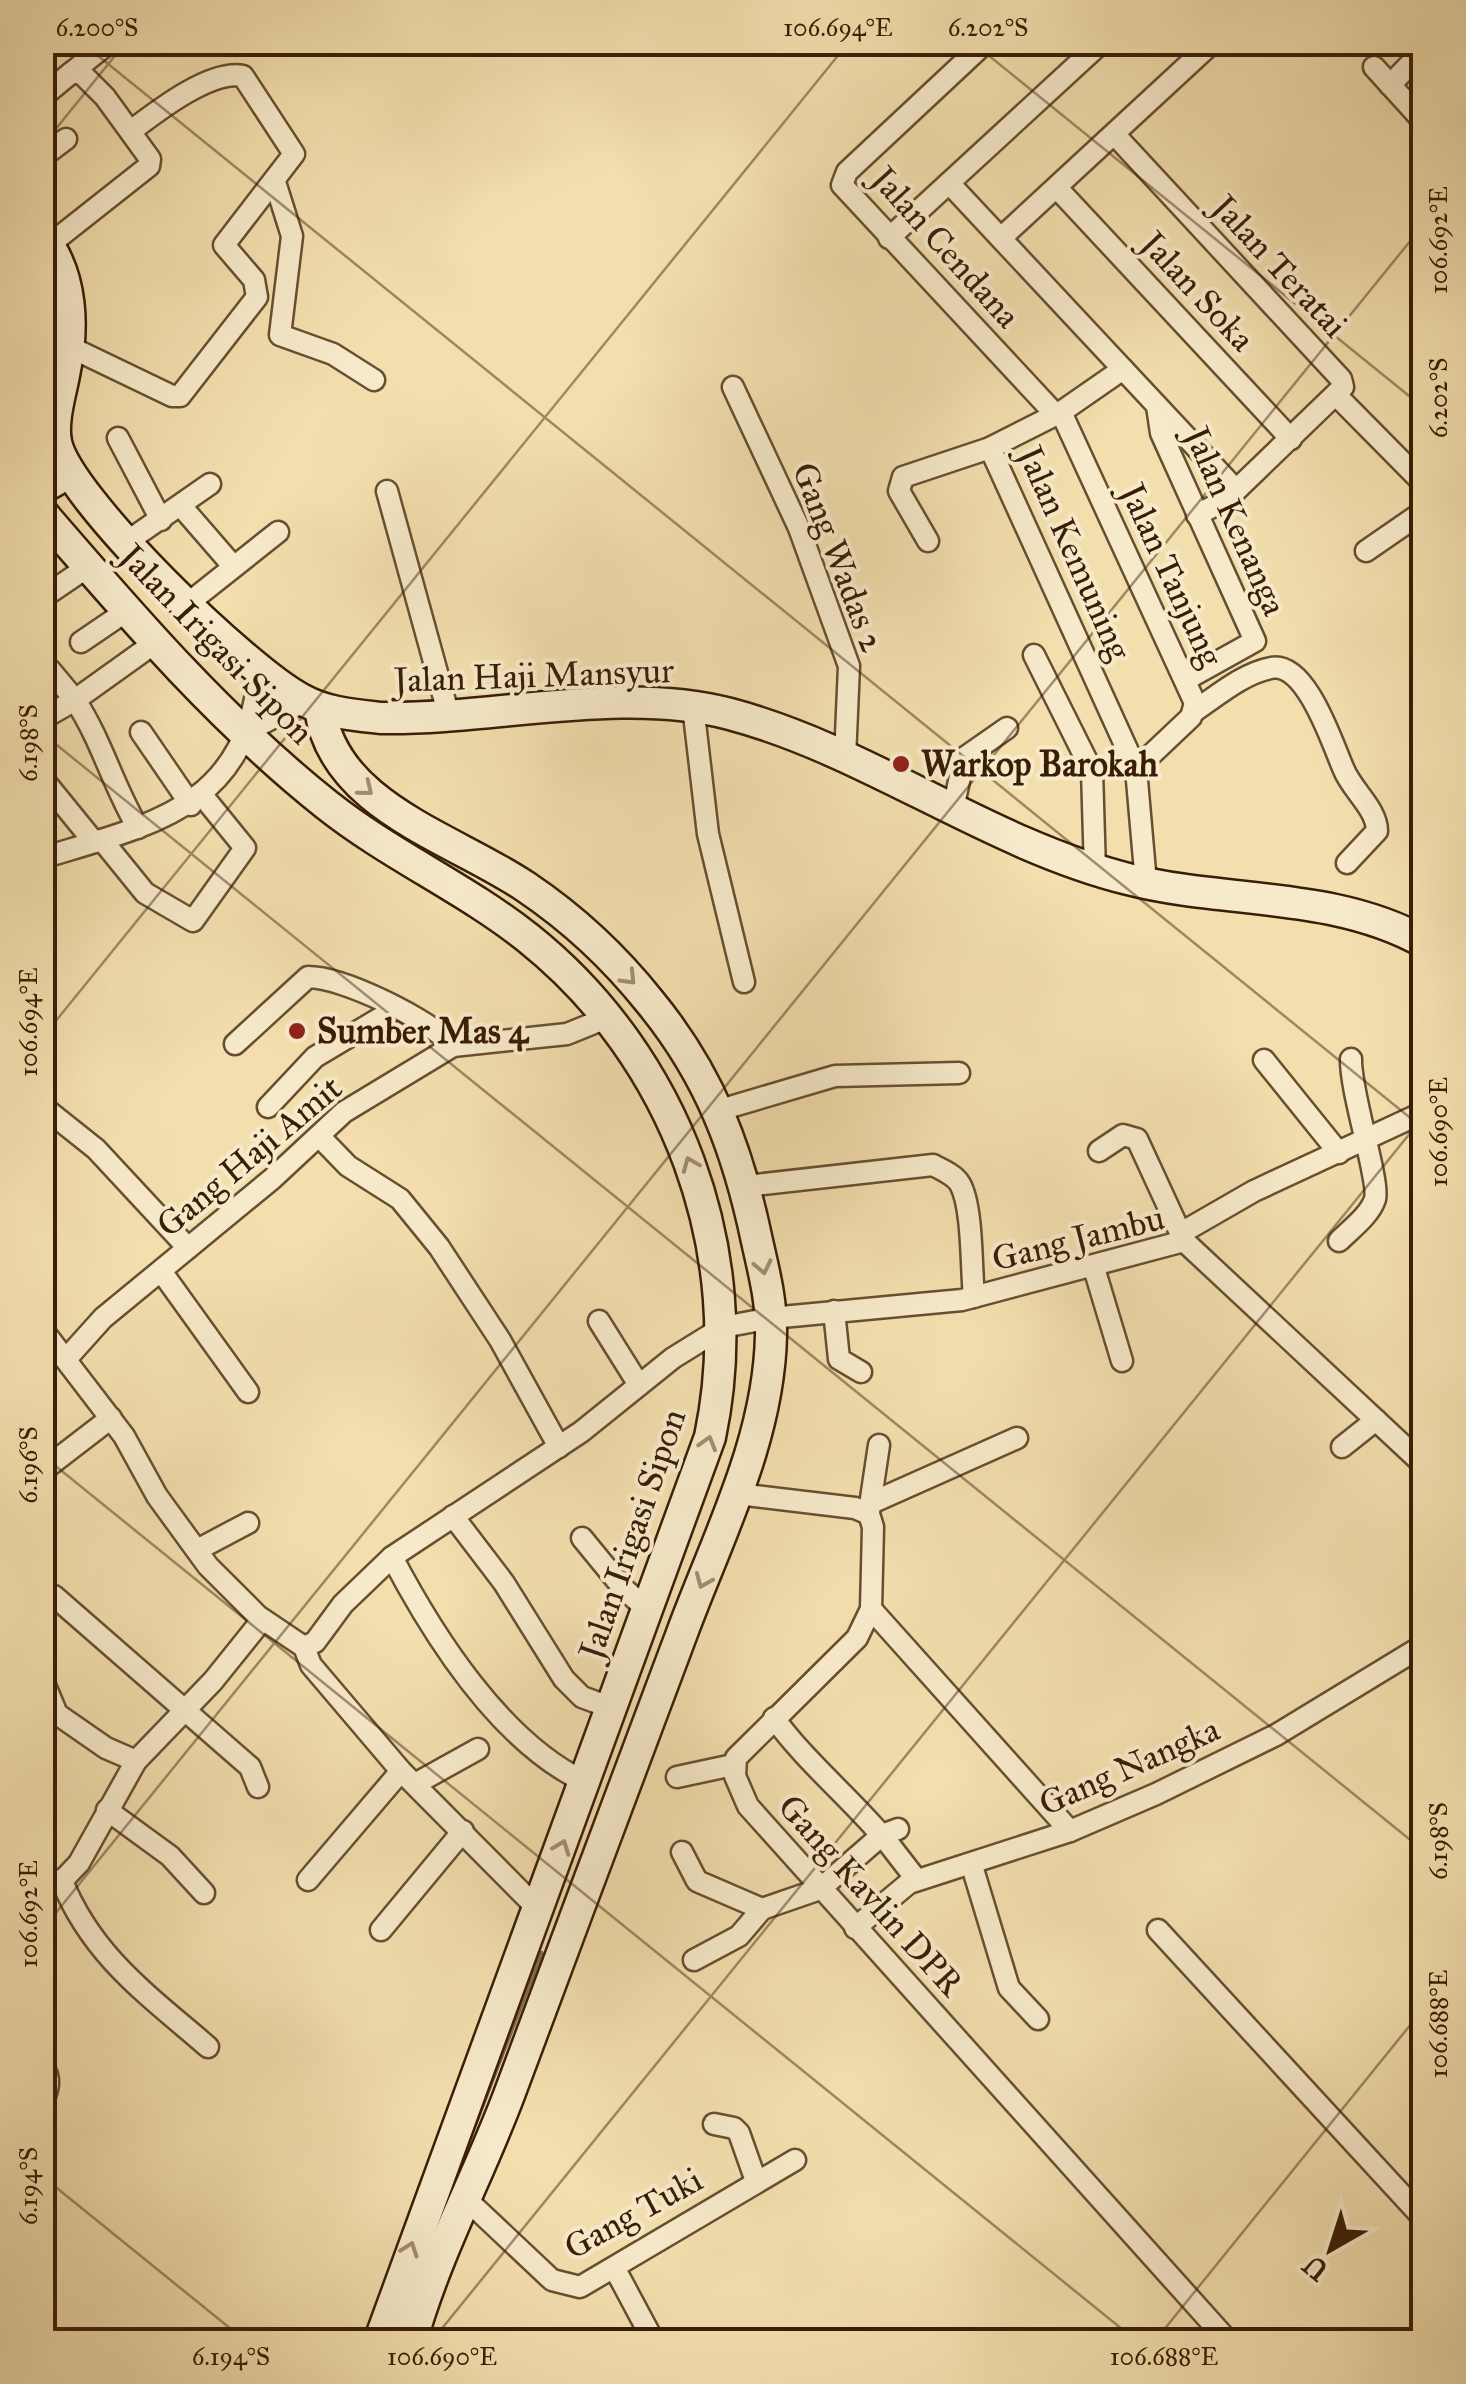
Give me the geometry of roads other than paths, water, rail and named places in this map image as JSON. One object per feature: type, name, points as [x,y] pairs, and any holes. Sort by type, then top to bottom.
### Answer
[{"type":"street","points":[[42,97],[110,42]]},
{"type":"street","name":"Jalan Cendana","points":[[986,42],[843,178],[844,190],[1058,413]]},
{"type":"street","points":[[888,238],[1102,42]]},
{"type":"street","points":[[1001,238],[1213,42]]},
{"type":"street","points":[[1390,85],[1424,50]]},
{"type":"street","points":[[1374,68],[1424,122]]},
{"type":"street","points":[[42,858],[138,828],[197,800],[270,711],[186,604],[63,463],[55,437],[69,301],[46,240],[150,166],[150,158],[131,131],[82,73],[71,74]]},
{"type":"street","points":[[61,368],[180,396],[257,297],[254,280],[224,245],[294,154],[243,76],[230,73],[217,78],[175,100],[131,131]]},
{"type":"street","name":"Jalan Teratai","points":[[1115,136],[1341,379],[1338,396],[1236,490],[1198,515]]},
{"type":"street","points":[[42,157],[66,139]]},
{"type":"street","points":[[273,183],[292,236],[280,335],[333,354],[374,380]]},
{"type":"street","name":"Jalan Kenanga","points":[[949,183],[1236,490]]},
{"type":"street","name":"Jalan Soka","points":[[1057,188],[1291,439]]},
{"type":"street","name":"Jalan Kemuning","points":[[1122,369],[1058,413],[990,448],[1136,769]]},
{"type":"street","name":"Gang Wadas 2","points":[[733,387],[799,528],[849,666],[845,758]]},
{"type":"street","points":[[1338,396],[1424,484]]},
{"type":"street","name":"Jalan Kenanga","points":[[1158,406],[1161,434],[1255,642],[1185,680]]},
{"type":"street","name":"Jalan Tanjung","points":[[1058,413],[1196,710],[1136,769]]},
{"type":"street","points":[[118,438],[161,520]]},
{"type":"street","points":[[928,541],[899,483],[904,477],[990,448]]},
{"type":"street","points":[[42,488],[56,480],[63,463]]},
{"type":"street","points":[[128,541],[210,484]]},
{"type":"street","points":[[47,518],[60,496],[78,491],[88,495]]},
{"type":"street","points":[[387,491],[449,716]]},
{"type":"street","points":[[181,506],[232,566]]},
{"type":"street","points":[[1366,551],[1424,510]]},
{"type":"street","name":"Jalan Irigasi Sipon","points":[[47,518],[156,642],[330,750],[371,794],[536,894],[570,921],[640,990],[673,1030],[720,1110],[746,1186],[769,1362],[738,1494],[620,1790],[510,2093],[411,2342]]},
{"type":"street","points":[[186,604],[278,532]]},
{"type":"street","points":[[42,598],[88,566]]},
{"type":"street","points":[[81,642],[128,610]]},
{"type":"street","points":[[42,718],[76,700],[156,642]]},
{"type":"street","points":[[1034,655],[1092,771],[1095,870]]},
{"type":"street","points":[[1196,710],[1242,680],[1273,667],[1288,671],[1308,692],[1352,788],[1376,822],[1377,831],[1346,862]]},
{"type":"street","points":[[43,668],[76,700],[96,729],[114,786],[138,828]]},
{"type":"street","name":"Jalan Haji Mansyur","points":[[270,711],[382,718],[618,705],[694,706],[731,714],[845,758],[1095,870],[1140,882],[1314,906],[1424,942]]},
{"type":"street","points":[[694,706],[708,834],[744,982]]},
{"type":"street","name":"Jalan Irigasi Sipon","points":[[270,711],[381,846],[512,926],[544,951],[609,1017],[667,1111],[694,1174],[716,1250],[728,1326],[710,1437],[378,2342]]},
{"type":"street","points":[[953,809],[964,758],[1007,728]]},
{"type":"street","points":[[42,778],[146,894],[193,921],[244,848],[197,800],[141,732]]},
{"type":"street","points":[[1136,769],[1138,808],[1144,820],[1140,882]]},
{"type":"street","points":[[512,926],[521,928],[537,920],[540,911],[536,894]]},
{"type":"street","points":[[544,951],[541,933],[545,925],[562,919],[570,921]]},
{"type":"street","points":[[234,1044],[301,979],[308,977],[328,979],[397,1008],[441,1032],[453,1046]]},
{"type":"street","points":[[268,1107],[315,1057],[397,1008]]},
{"type":"street","name":"Gang Haji Amit","points":[[68,1357],[104,1318],[344,1112],[453,1046],[567,1034],[609,1017]]},
{"type":"street","points":[[1339,1241],[1375,1198],[1375,1180],[1362,1142],[1351,1059]]},
{"type":"street","points":[[1264,1060],[1339,1152]]},
{"type":"street","points":[[720,1110],[835,1076],[959,1073]]},
{"type":"street","points":[[42,1106],[96,1150],[188,1248]]},
{"type":"street","points":[[1100,1151],[1123,1135],[1138,1139],[1182,1237],[1254,1190],[1424,1112]]},
{"type":"street","points":[[319,1136],[348,1166],[400,1199],[439,1248],[500,1340],[559,1446]]},
{"type":"street","points":[[746,1186],[933,1166],[944,1170],[960,1183],[974,1297]]},
{"type":"street","name":"Gang Jambu","points":[[728,1326],[974,1297],[1094,1268],[1182,1237],[1424,1465]]},
{"type":"street","points":[[1094,1268],[1122,1360]]},
{"type":"street","points":[[161,1271],[248,1392]]},
{"type":"street","points":[[834,1312],[839,1359],[861,1372]]},
{"type":"street","points":[[599,1321],[639,1385]]},
{"type":"street","points":[[304,1647],[314,1642],[343,1604],[392,1556],[559,1446],[639,1385],[728,1326]]},
{"type":"street","points":[[42,1329],[68,1357],[98,1406],[111,1418],[157,1496],[197,1550],[262,1620],[304,1647],[312,1666],[408,1778],[539,1910]]},
{"type":"street","points":[[42,1471],[111,1418]]},
{"type":"street","points":[[1342,1447],[1376,1420]]},
{"type":"street","points":[[738,1494],[870,1509],[1017,1438]]},
{"type":"street","points":[[677,1776],[734,1765],[774,1718],[857,1638],[872,1609],[870,1509],[878,1444]]},
{"type":"street","points":[[453,1516],[504,1583],[564,1679],[582,1697],[612,1708]]},
{"type":"street","points":[[197,1550],[248,1523]]},
{"type":"street","points":[[582,1538],[623,1588],[648,1610]]},
{"type":"street","points":[[392,1556],[440,1641],[516,1733],[564,1772],[585,1782]]},
{"type":"street","points":[[54,1596],[250,1766],[258,1786]]},
{"type":"street","points":[[872,1609],[1070,1831]]},
{"type":"street","points":[[208,2047],[122,1974],[78,1921],[52,1880],[79,1863],[136,1761],[262,1620]]},
{"type":"street","name":"Gang Nangka","points":[[855,1928],[916,1879],[972,1866],[1070,1831],[1276,1735],[1424,1646]]},
{"type":"street","points":[[45,1696],[57,1714],[106,1748],[136,1761]]},
{"type":"street","points":[[774,1718],[794,1746],[890,1832],[916,1879]]},
{"type":"street","points":[[308,1880],[408,1778],[478,1749]]},
{"type":"street","name":"Gang Kavlin DPR","points":[[734,1765],[748,1806],[820,1890],[1229,2342]]},
{"type":"street","points":[[107,1810],[170,1856],[204,1893]]},
{"type":"street","points":[[382,1930],[463,1831]]},
{"type":"street","points":[[694,1960],[739,1936],[762,1909],[820,1890],[890,1832]]},
{"type":"street","points":[[682,1852],[697,1880],[762,1909]]},
{"type":"street","points":[[972,1866],[1009,1988],[1038,2019]]},
{"type":"street","points":[[1158,1930],[1424,2219]]},
{"type":"street","points":[[42,2066],[48,2073],[48,2090],[42,2104]]},
{"type":"street","points":[[714,2124],[739,2133],[756,2181]]},
{"type":"street","name":"Gang Tuki","points":[[466,2199],[561,2285],[580,2287],[796,2160]]},
{"type":"street","points":[[616,2268],[654,2342]]},
{"type":"waterway","points":[[465,2150],[541,1953]]},
{"type":"place","name":"Warkop Barokah","points":[[901,764]]},
{"type":"place","name":"Sumber Mas 4","points":[[297,1031]]}]
